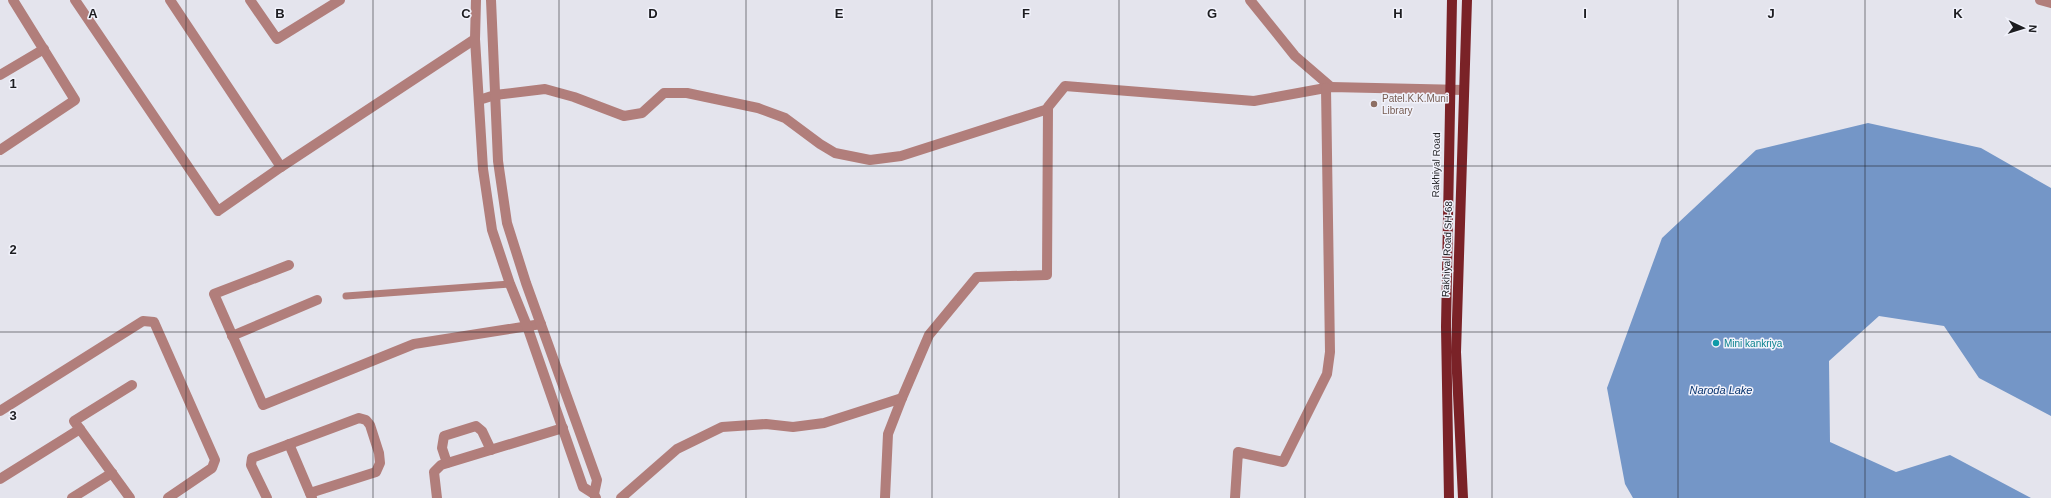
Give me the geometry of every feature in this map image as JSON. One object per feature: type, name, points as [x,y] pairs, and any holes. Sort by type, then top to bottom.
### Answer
[{"type":"main road","name":"Rakhiyal Road","points":[[1449,498],[1446,327],[1449,90],[1452,0]]},
{"type":"main road","name":"Rakhiyal Road SH-68","points":[[1463,498],[1456,352],[1467,0]]},
{"type":"street","points":[[0,150],[75,100],[13,0]]},
{"type":"street","points":[[75,0],[218,211],[281,167],[475,39]]},
{"type":"street","points":[[170,0],[281,167]]},
{"type":"street","points":[[250,0],[277,39],[339,0]]},
{"type":"street","points":[[476,0],[475,39],[483,169],[492,230],[583,487],[595,496],[597,480],[526,283],[507,223],[498,161],[491,0]]},
{"type":"street","points":[[1235,498],[1238,452],[1283,462],[1327,374],[1330,352],[1328,87],[1295,56],[1250,0]]},
{"type":"street","points":[[2040,0],[2051,3]]},
{"type":"street","points":[[0,75],[44,49]]},
{"type":"street","points":[[479,100],[494,95],[545,89],[574,97],[624,116],[642,113],[664,93],[687,93],[758,108],[785,118],[820,144],[835,152],[870,160],[901,156],[1048,109],[1065,86],[1254,101],[1328,87],[1464,90]]},
{"type":"street","points":[[885,498],[888,434],[929,335],[976,277],[1047,275],[1048,109]]},
{"type":"street","points":[[289,265],[214,294],[263,405],[414,344],[542,324]]},
{"type":"street","points":[[232,336],[317,300]]},
{"type":"street","points":[[0,411],[143,321],[154,322],[215,460],[212,468],[168,498]]},
{"type":"street","points":[[130,498],[74,421],[132,385]]},
{"type":"street","points":[[621,498],[677,450],[722,427],[766,424],[793,427],[824,423],[902,398]]},
{"type":"street","points":[[267,498],[251,465],[252,458],[289,444],[360,418],[366,420],[370,425],[380,463],[376,472],[311,496],[289,444]]},
{"type":"street","points":[[447,463],[442,448],[444,436],[451,433],[476,426],[482,431],[490,450]]},
{"type":"street","points":[[437,498],[434,472],[441,465],[563,428]]},
{"type":"street","points":[[0,479],[80,429]]},
{"type":"street","points":[[72,498],[112,473]]},
{"type":"lane","points":[[346,296],[510,284]]},
{"type":"water","name":"Naroda Lake","points":[[1868,123],[1981,148],[2051,188],[2051,416],[1979,378],[1944,326],[1879,316],[1829,361],[1830,442],[1896,472],[1950,455],[2031,498],[1633,498],[1625,484],[1607,388],[1662,238],[1756,150]]},
{"type":"place","name":"Patel.K.K.Muni Library","points":[[1374,104]]},
{"type":"place","name":"Mini kankriya","points":[[1716,343]]}]
